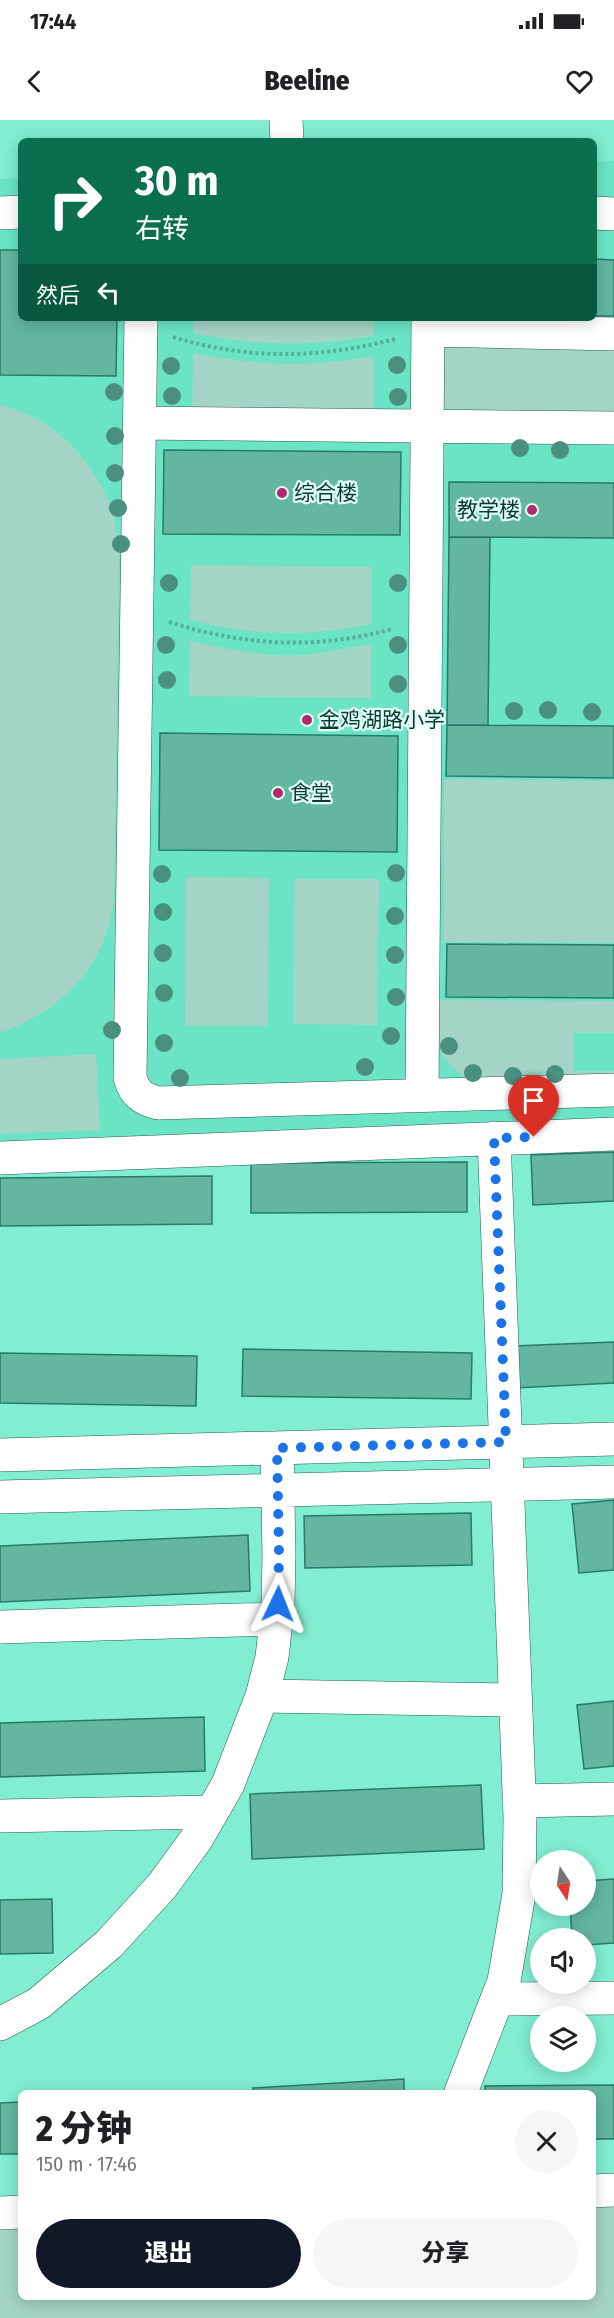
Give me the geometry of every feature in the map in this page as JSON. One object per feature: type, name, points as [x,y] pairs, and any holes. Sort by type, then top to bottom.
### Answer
[{"type":"lane","points":[[286,120],[287,138]]},
{"type":"lane","points":[[0,213],[18,212]]},
{"type":"lane","points":[[597,213],[614,214]]},
{"type":"lane","points":[[141,321],[130,1077],[132,1085],[142,1098],[158,1103],[614,1090]]},
{"type":"lane","points":[[422,1095],[428,324],[614,334]]},
{"type":"lane","points":[[140,423],[614,429]]},
{"type":"lane","points":[[0,1158],[614,1134]]},
{"type":"lane","points":[[462,2090],[504,1981],[519,1894],[519,1800],[494,1138]]},
{"type":"lane","points":[[0,1455],[614,1439]]},
{"type":"lane","points":[[0,2024],[38,2004],[109,1944],[162,1886],[228,1784],[262,1696],[272,1657],[279,1554],[277,1448]]},
{"type":"lane","points":[[0,1497],[614,1482]]},
{"type":"lane","points":[[0,1627],[276,1619]]},
{"type":"lane","points":[[262,1696],[515,1700]]},
{"type":"lane","points":[[519,1800],[614,1798]]},
{"type":"lane","points":[[0,1816],[212,1812]]},
{"type":"lane","points":[[497,1999],[614,1998]]},
{"type":"lane","points":[[596,2191],[614,2190]]},
{"type":"lane","points":[[0,2213],[18,2212]]},
{"type":"path","points":[[141,321],[170,336],[210,348],[264,355],[307,355],[351,350],[428,324]]},
{"type":"path","points":[[137,612],[214,634],[294,644],[343,640],[368,635],[402,626],[426,616]]},
{"type":"shaded area","name":"金鸡湖路小学","points":[[614,161],[614,1121],[0,1149],[0,179],[18,178],[18,321],[597,321],[597,162]]},
{"type":"shaded area","points":[[194,321],[373,321],[373,336],[328,342],[260,343],[193,333]]},
{"type":"shaded area","points":[[439,341],[614,343],[614,418],[438,416]]},
{"type":"shaded area","points":[[193,353],[283,364],[328,362],[373,356],[373,415],[192,414]]},
{"type":"shaded area","points":[[0,405],[18,410],[52,429],[80,455],[102,487],[110,505],[119,551],[114,898],[110,922],[102,945],[78,982],[43,1012],[0,1033]]},
{"type":"shaded area","points":[[191,565],[372,567],[372,624],[325,631],[281,633],[237,629],[190,620]]},
{"type":"shaded area","points":[[190,641],[274,655],[302,655],[371,644],[371,698],[189,696]]},
{"type":"shaded area","points":[[444,779],[614,781],[614,943],[444,942]]},
{"type":"shaded area","points":[[186,877],[269,878],[268,1026],[185,1026]]},
{"type":"shaded area","points":[[294,879],[379,879],[377,1025],[293,1024]]},
{"type":"shaded area","points":[[436,1000],[614,1001],[614,1033],[573,1033],[573,1071],[614,1071],[614,1081],[468,1080],[448,1063],[439,1046]]},
{"type":"shaded area","points":[[96,1054],[100,1130],[0,1134],[0,1059]]},
{"type":"shaded area","points":[[596,2204],[614,2204],[614,2318],[0,2318],[0,2226],[18,2226],[18,2300],[596,2300]]},
{"type":"building","points":[[0,250],[18,250],[18,321],[117,321],[116,376],[0,375]]},
{"type":"building","points":[[597,259],[614,260],[614,316],[597,316]]},
{"type":"building","name":"综合楼","points":[[164,450],[401,452],[400,535],[163,534]]},
{"type":"building","name":"教学楼","points":[[449,482],[614,483],[614,538],[449,537]]},
{"type":"building","points":[[449,537],[490,537],[488,725],[447,725]]},
{"type":"building","points":[[447,725],[614,726],[614,778],[446,776]]},
{"type":"building","name":"食堂","points":[[160,733],[398,736],[397,852],[159,850]]},
{"type":"building","points":[[447,944],[614,945],[614,998],[446,997]]},
{"type":"building","points":[[614,1152],[614,1201],[533,1205],[531,1155]]},
{"type":"building","points":[[467,1162],[467,1212],[251,1213],[251,1163]]},
{"type":"building","points":[[212,1176],[212,1224],[0,1226],[0,1178]]},
{"type":"building","points":[[614,1342],[614,1383],[515,1388],[513,1346]]},
{"type":"building","points":[[243,1349],[472,1353],[471,1399],[242,1396]]},
{"type":"building","points":[[0,1353],[197,1356],[196,1406],[0,1403]]},
{"type":"building","points":[[614,1500],[614,1570],[579,1573],[572,1504]]},
{"type":"building","points":[[471,1513],[472,1565],[305,1568],[304,1516]]},
{"type":"building","points":[[248,1535],[250,1591],[0,1602],[0,1546]]},
{"type":"building","points":[[614,1701],[614,1766],[584,1769],[577,1705]]},
{"type":"building","points":[[204,1717],[205,1771],[0,1777],[0,1723]]},
{"type":"building","points":[[481,1785],[484,1849],[252,1859],[250,1794]]},
{"type":"building","points":[[614,1879],[614,1943],[596,1944],[596,1928],[571,1928],[571,1916],[596,1916],[596,1880]]},
{"type":"building","points":[[52,1899],[53,1953],[0,1954],[0,1900]]},
{"type":"building","points":[[404,2079],[404,2090],[253,2090],[253,2088]]},
{"type":"building","points":[[614,2085],[614,2139],[596,2139],[596,2090],[485,2090],[485,2086]]},
{"type":"building","points":[[18,2102],[18,2154],[0,2154],[0,2103]]},
{"type":"place","name":"综合楼","points":[[282,493]]},
{"type":"place","name":"教学楼","points":[[532,510]]},
{"type":"place","name":"金鸡湖路小学","points":[[307,720]]},
{"type":"place","name":"食堂","points":[[278,793]]},
{"type":"route","points":[[278,1604],[277,1448],[506,1442],[494,1138],[534,1137]]}]
